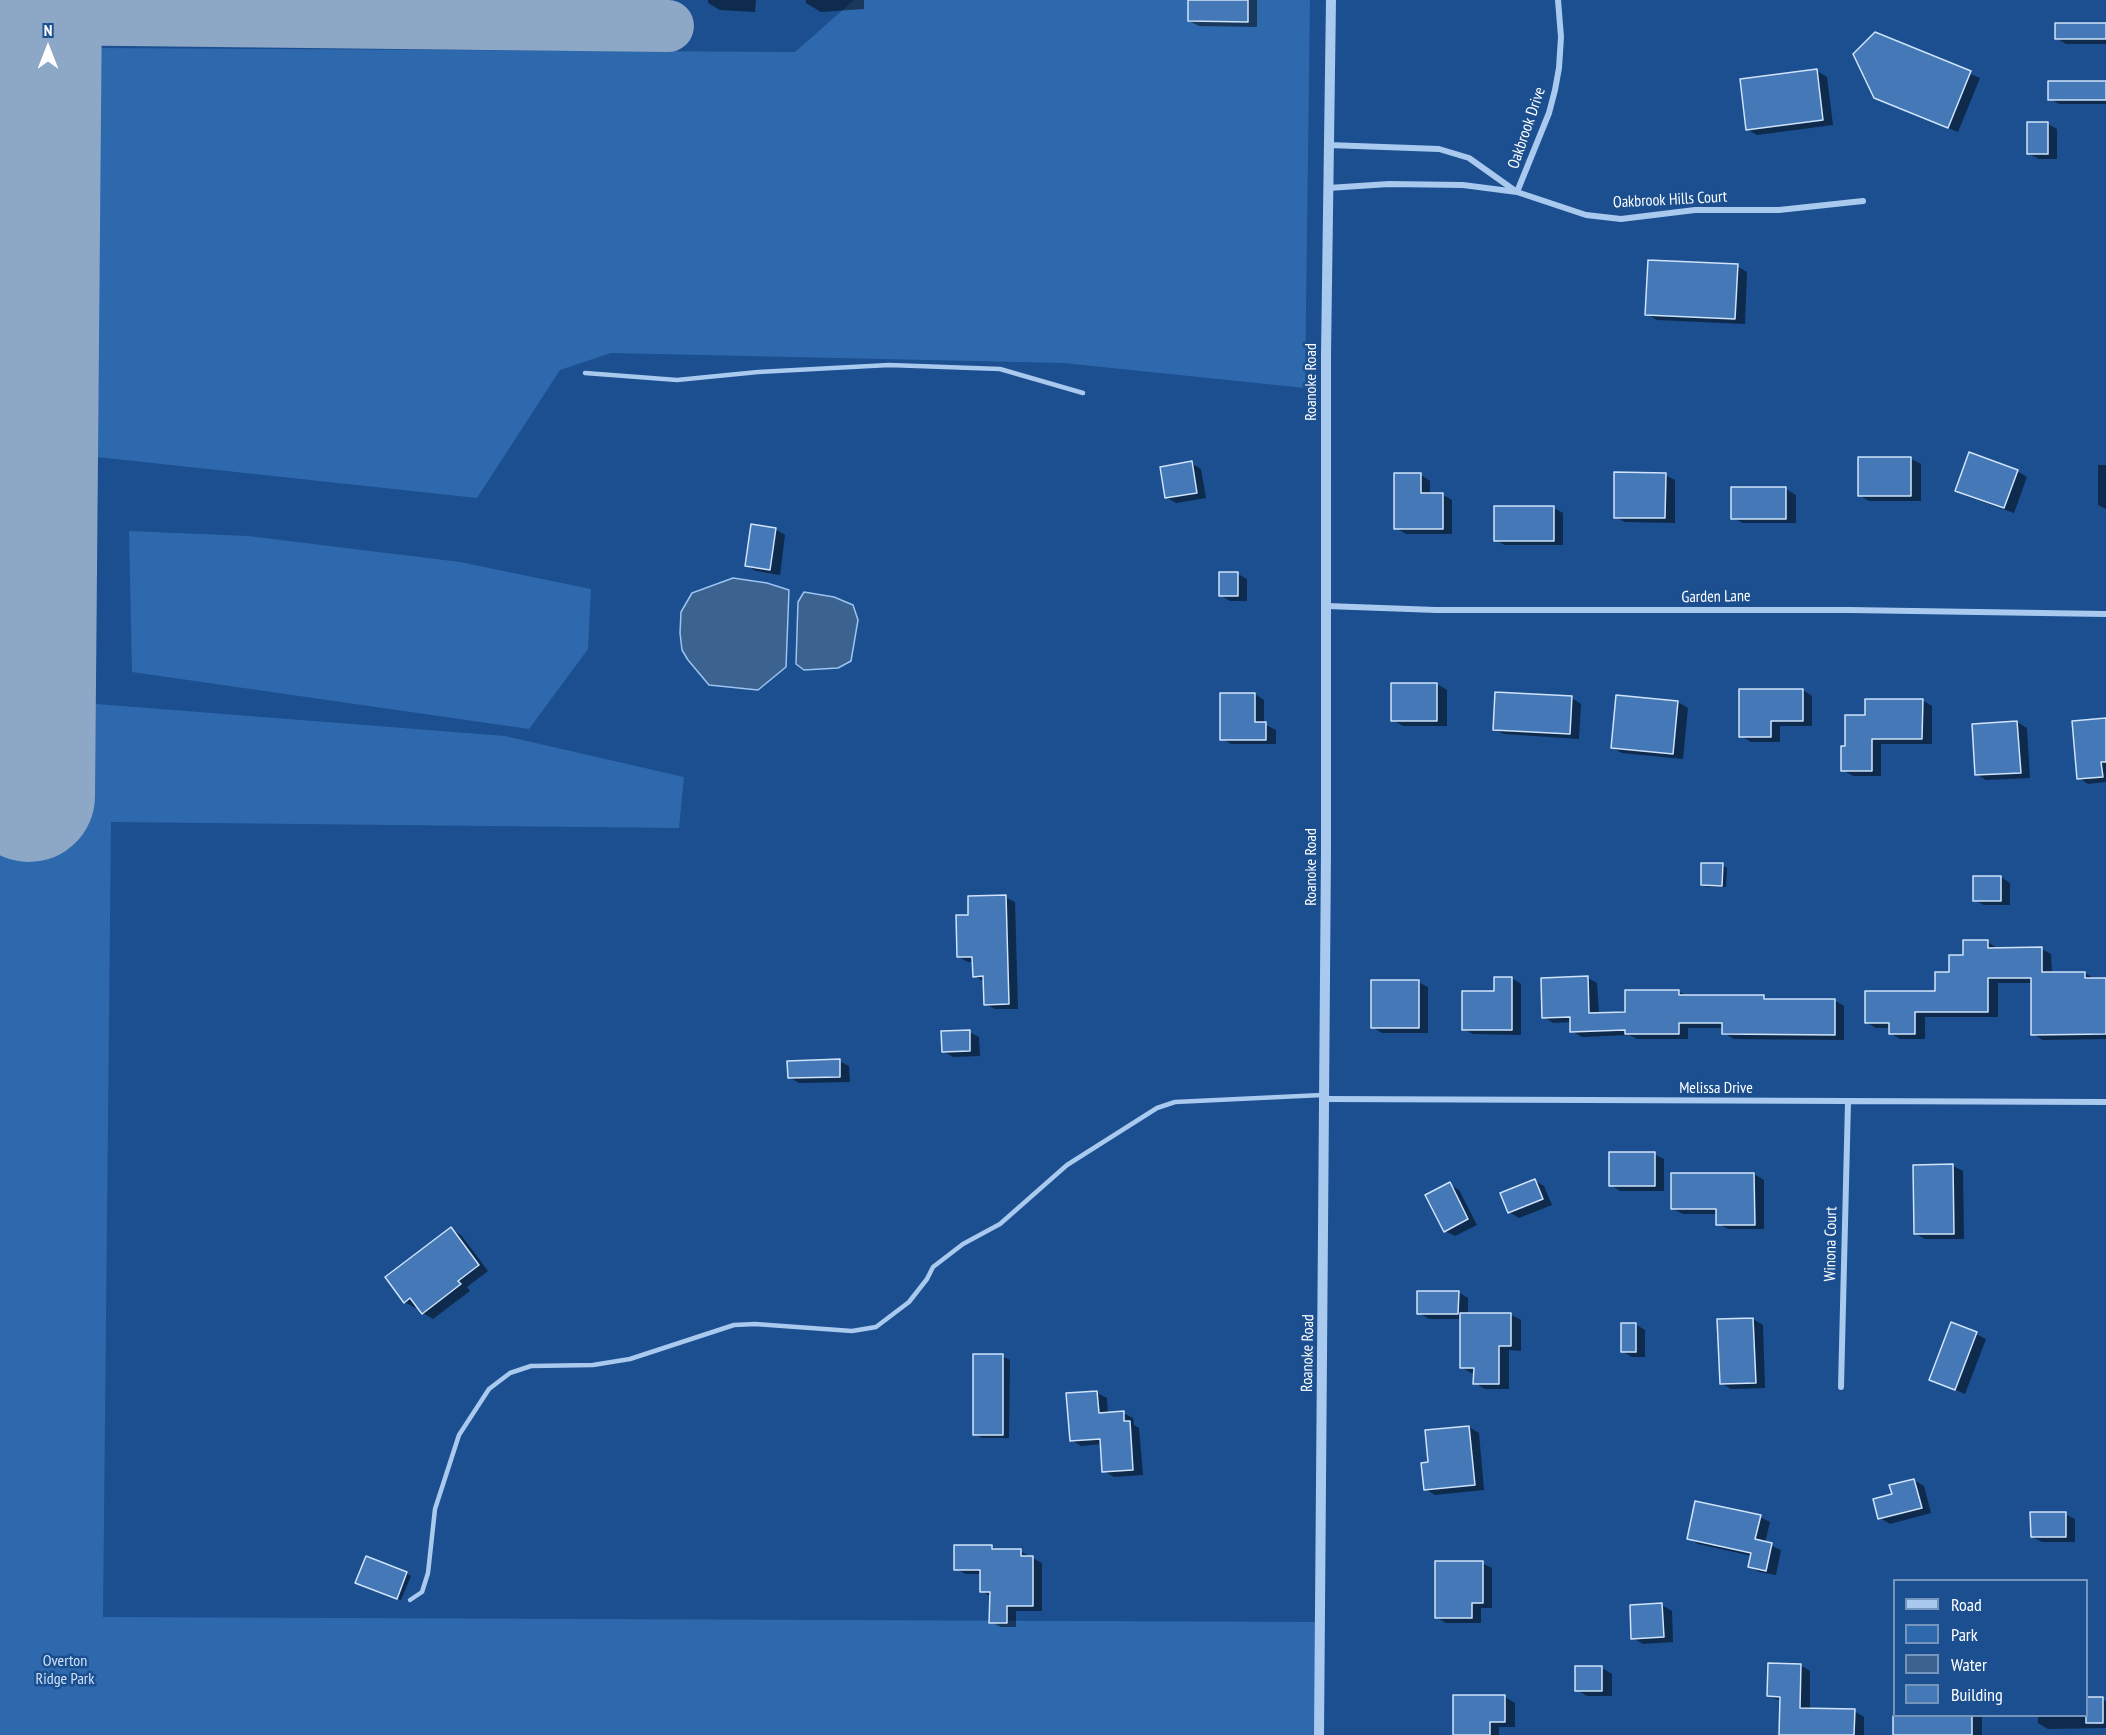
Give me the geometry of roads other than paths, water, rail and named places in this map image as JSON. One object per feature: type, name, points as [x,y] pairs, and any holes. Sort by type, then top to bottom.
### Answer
[{"type":"street","name":"Roanoke Road","points":[[1319,1735],[1325,1097],[1326,355],[1331,0]]},
{"type":"street","name":"Oakbrook Drive","points":[[1517,192],[1549,113],[1555,90],[1561,37],[1558,0]]},
{"type":"street","name":"Oakbrook Hills Court","points":[[1328,145],[1438,149],[1469,158],[1517,192]]},
{"type":"street","name":"Oakbrook Hills Court","points":[[1328,188],[1389,184],[1463,185],[1517,192],[1586,215],[1621,219],[1695,210],[1779,210],[1863,201]]},
{"type":"street","name":"Garden Lane","points":[[1327,606],[1447,610],[1849,610],[2106,614]]},
{"type":"street","name":"Melissa Drive","points":[[1325,1097],[2106,1102]]},
{"type":"street","name":"Winona Court","points":[[1841,1387],[1848,1102]]},
{"type":"lane","points":[[585,373],[677,380],[758,372],[889,365],[1000,369],[1083,393]]},
{"type":"lane","points":[[410,1600],[422,1592],[428,1572],[435,1509],[459,1435],[489,1389],[510,1373],[531,1366],[593,1365],[630,1359],[734,1325],[755,1324],[852,1331],[876,1327],[909,1302],[927,1279],[933,1267],[963,1244],[1000,1224],[1067,1165],[1157,1108],[1175,1102],[1325,1097]]},
{"type":"water","points":[[733,578],[767,583],[789,590],[786,667],[758,690],[709,685],[682,650],[681,612],[692,593]]},
{"type":"water","points":[[804,592],[834,597],[853,605],[858,620],[851,661],[838,668],[804,670],[796,664],[798,602]]},
{"type":"park label","name":"Overton Ridge Park","points":[[65,1670]]}]
